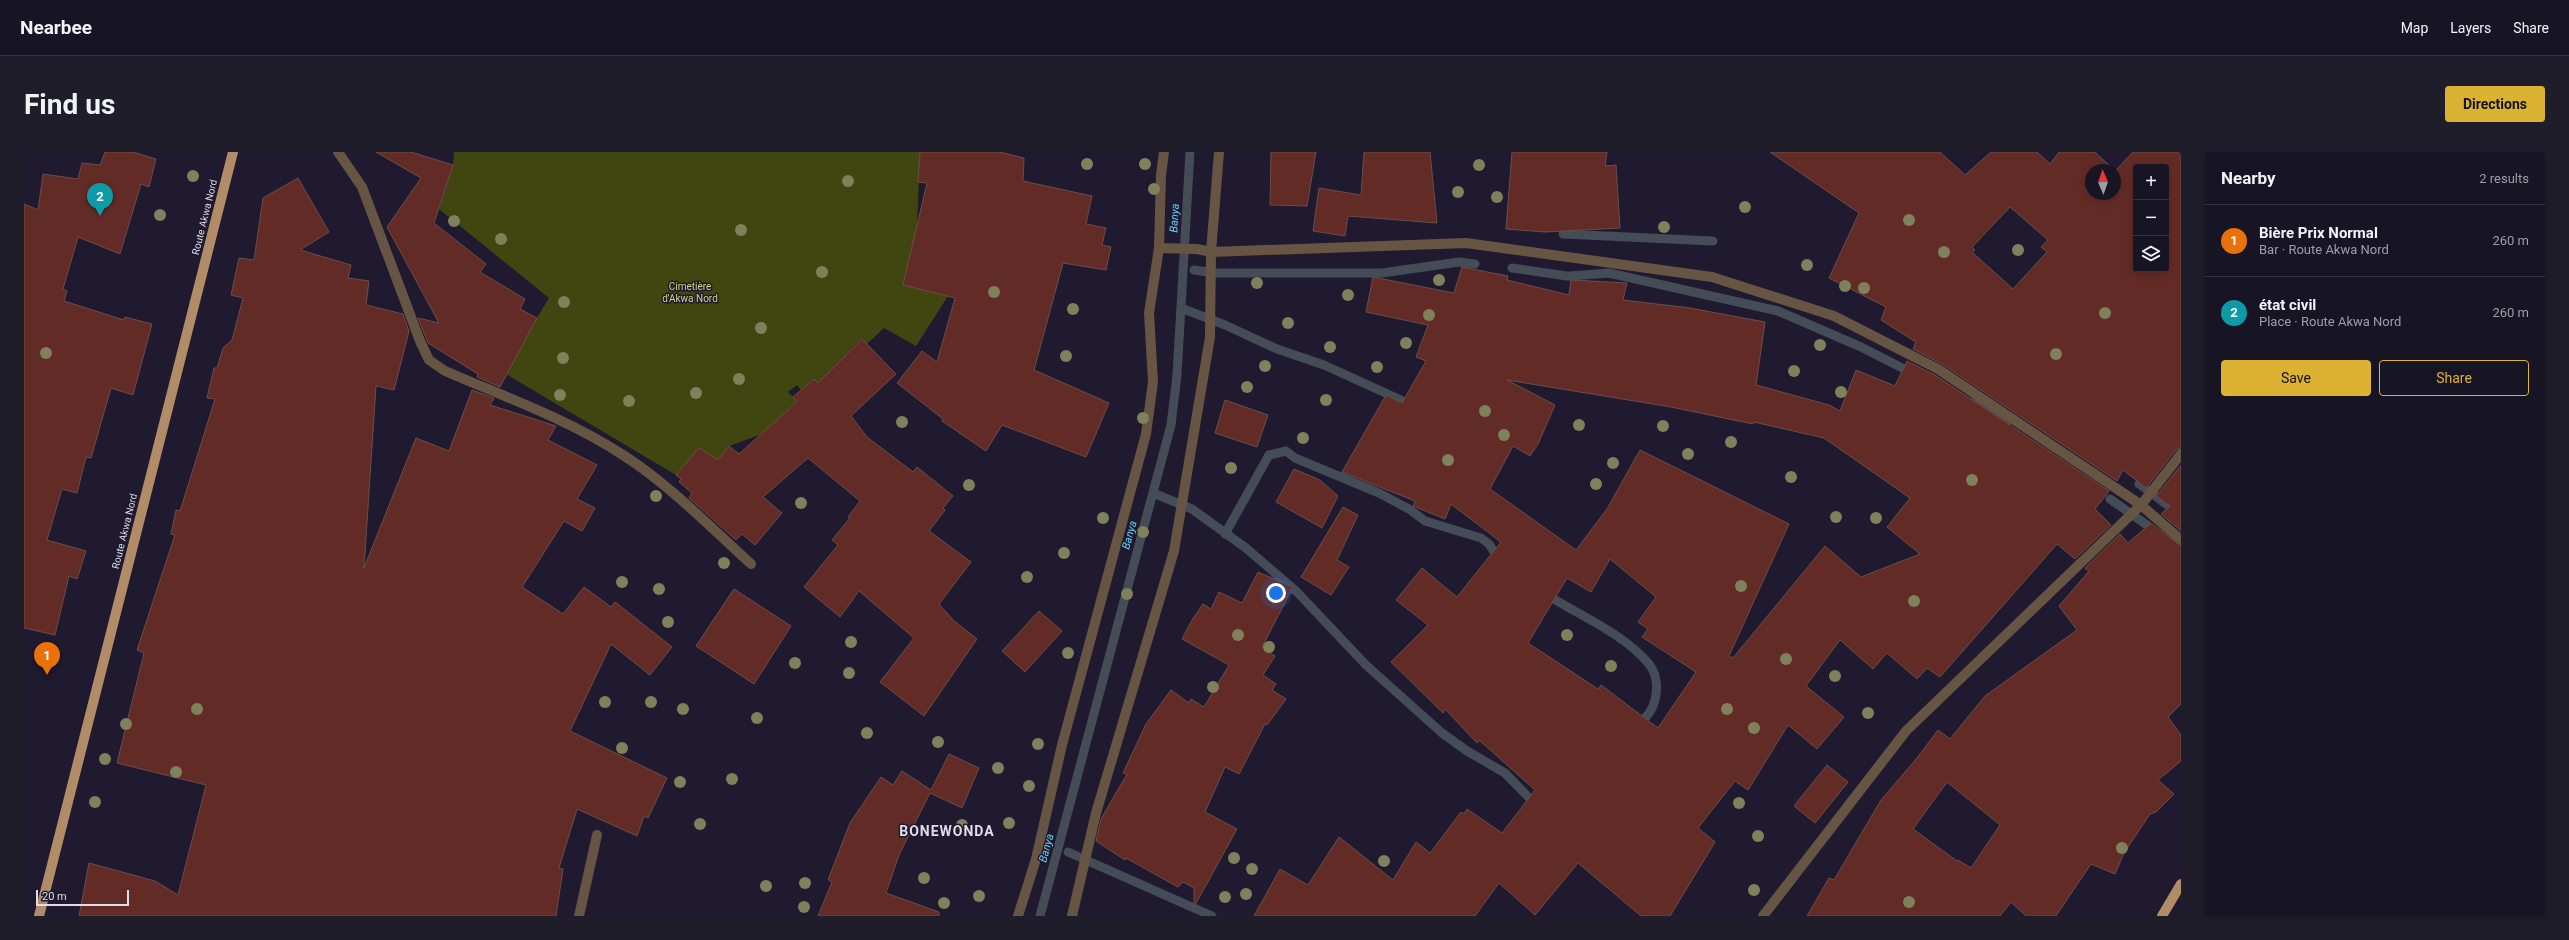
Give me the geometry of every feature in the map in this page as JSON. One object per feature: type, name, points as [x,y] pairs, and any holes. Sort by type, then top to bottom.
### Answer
[{"type":"main road","name":"Route Akwa Nord","points":[[39,916],[233,152]]},
{"type":"main road","points":[[2162,916],[2181,884]]},
{"type":"street","points":[[338,152],[362,187],[420,341],[429,360],[445,371],[567,422],[624,456],[668,490],[751,564]]},
{"type":"street","points":[[1018,916],[1036,859],[1062,745],[1146,434],[1153,382],[1149,313],[1159,248],[1161,175],[1164,152]]},
{"type":"street","points":[[1072,916],[1096,813],[1174,551],[1210,337],[1211,252],[1219,152]]},
{"type":"street","points":[[1159,248],[1197,249],[1211,252],[1466,243],[1712,276],[1834,316],[1938,369],[2141,505],[2181,540]]},
{"type":"street","points":[[1763,916],[1906,731],[2141,505],[2181,454]]},
{"type":"street","points":[[579,916],[597,835]]},
{"type":"green space","name":"Cimetière d'Akwa Nord","points":[[454,152],[920,152],[917,226],[903,285],[948,296],[916,346],[884,328],[867,344],[861,339],[818,383],[814,379],[801,390],[797,385],[788,392],[795,399],[801,394],[801,398],[762,434],[729,446],[718,460],[699,448],[676,475],[506,374],[549,298],[439,209],[453,165]]},
{"type":"building","points":[[105,152],[133,152],[156,159],[149,187],[141,184],[120,254],[78,237],[63,289],[67,291],[64,301],[124,320],[125,317],[152,324],[133,395],[111,388],[91,458],[86,457],[77,493],[62,489],[47,540],[86,551],[77,579],[69,576],[55,635],[24,628],[24,204],[38,210],[43,174],[78,179],[82,163],[100,165]]},
{"type":"building","points":[[376,152],[411,152],[453,165],[434,223],[486,264],[480,272],[525,299],[520,309],[537,318],[500,387],[477,377],[478,374],[428,343],[418,318],[439,323],[387,227],[421,178]]},
{"type":"building","points":[[920,152],[1000,152],[1024,158],[1023,181],[1092,196],[1086,224],[1106,228],[1102,245],[1111,247],[1106,270],[1063,263],[1034,370],[1109,403],[1086,457],[1002,425],[986,451],[942,421],[943,419],[897,383],[922,351],[937,362],[955,298],[903,285],[927,183],[918,182]]},
{"type":"building","points":[[1271,152],[1316,152],[1307,206],[1270,205]]},
{"type":"building","points":[[1364,152],[1430,152],[1437,223],[1348,216],[1345,236],[1313,231],[1319,188],[1361,195]]},
{"type":"building","points":[[1512,152],[1607,152],[1605,166],[1616,165],[1620,228],[1545,232],[1506,229]]},
{"type":"building","points":[[1770,152],[1940,152],[1965,175],[1991,152],[2037,152],[2050,164],[2059,152],[2095,152],[2108,164],[2085,164],[2085,200],[2121,200],[2121,165],[2133,152],[2181,152],[2181,448],[2176,450],[2146,488],[2123,470],[2117,481],[1942,364],[1913,349],[1916,342],[1881,320],[1886,307],[1829,278],[1859,213]],"holes":[[[2010,207],[2048,240],[2041,247],[2047,252],[2013,289],[1972,252],[1975,250],[1972,247]]]},
{"type":"building","points":[[298,178],[329,232],[300,250],[351,265],[348,278],[369,281],[366,305],[403,314],[409,331],[394,390],[376,386],[364,568],[416,438],[449,451],[472,390],[494,398],[490,405],[556,426],[548,440],[597,465],[577,499],[595,508],[582,531],[564,521],[522,587],[563,614],[584,587],[611,607],[615,602],[672,647],[650,675],[611,644],[570,731],[667,778],[648,818],[644,816],[637,836],[577,809],[559,868],[563,869],[556,916],[79,916],[89,863],[155,881],[178,895],[206,785],[117,763],[144,653],[137,650],[175,535],[171,534],[176,510],[180,511],[215,399],[207,398],[214,368],[217,368],[223,348],[232,340],[243,298],[231,295],[239,258],[254,260],[263,198]]},
{"type":"building","points":[[1462,267],[1508,276],[1507,280],[1569,295],[1571,280],[1627,283],[1623,300],[1690,308],[1765,322],[1756,385],[1829,405],[1840,411],[1856,370],[1895,386],[1907,361],[1935,375],[2109,491],[2095,509],[2111,525],[2075,559],[2057,544],[1940,677],[1927,668],[1917,679],[1887,653],[1873,669],[1840,640],[1806,686],[1844,717],[1817,749],[1788,725],[1748,790],[1735,781],[1698,828],[1715,842],[1670,916],[1641,916],[1578,863],[1535,915],[1499,883],[1475,916],[1254,916],[1280,869],[1308,885],[1339,837],[1393,880],[1416,842],[1430,853],[1461,812],[1464,814],[1467,809],[1502,833],[1535,790],[1479,740],[1477,743],[1445,709],[1443,713],[1391,662],[1428,625],[1396,600],[1422,568],[1457,597],[1501,542],[1451,504],[1445,519],[1413,506],[1415,501],[1342,472],[1386,395],[1402,403],[1426,361],[1416,357],[1428,325],[1366,312],[1373,277],[1454,293]],"holes":[[[1507,380],[1671,407],[1753,424],[1754,422],[1824,438],[1910,498],[1887,527],[1920,554],[1861,577],[1825,546],[1733,658],[1729,656],[1789,524],[1640,450],[1607,509],[1576,550],[1490,489],[1513,446],[1530,456],[1538,444],[1555,405]],[[1610,559],[1656,597],[1638,622],[1648,629],[1642,637],[1696,672],[1658,728],[1601,685],[1598,689],[1528,643],[1567,578],[1591,592]]]},
{"type":"building","points":[[862,339],[896,374],[851,416],[867,437],[913,472],[917,467],[953,496],[943,508],[945,510],[929,531],[971,562],[939,604],[953,620],[977,639],[924,716],[880,682],[914,638],[859,591],[840,617],[804,587],[838,545],[832,540],[850,518],[848,517],[860,501],[808,458],[763,497],[782,513],[755,545],[742,534],[736,540],[689,498],[692,493],[679,482],[681,479],[676,475],[699,448],[718,460],[729,446],[739,454],[797,402],[793,397],[814,379],[818,383]]},
{"type":"building","points":[[1225,400],[1268,415],[1257,447],[1215,433]]},
{"type":"building","points":[[2181,465],[2181,531],[2161,514],[2170,506],[2156,496]]},
{"type":"building","points":[[1294,469],[1320,480],[1338,496],[1322,528],[1276,502]]},
{"type":"building","points":[[1343,507],[1358,515],[1337,560],[1349,567],[1331,595],[1301,577]]},
{"type":"building","points":[[2151,523],[2181,546],[2181,704],[2168,717],[2181,735],[2181,761],[2158,780],[2174,794],[2156,812],[2150,814],[2124,853],[2115,874],[2091,864],[2056,916],[2026,916],[2011,902],[2000,916],[1807,916],[1829,878],[1834,880],[1881,800],[1917,758],[1938,730],[1950,739],[1985,696],[2077,630],[2059,606],[2089,571],[2085,568],[2120,534],[2128,543]],"holes":[[[1947,782],[2000,825],[1971,868],[1958,860],[1957,861],[1913,829]]]},
{"type":"building","points":[[1258,572],[1293,587],[1262,647],[1275,656],[1263,675],[1276,684],[1272,690],[1286,699],[1267,725],[1265,724],[1239,774],[1225,767],[1205,812],[1237,829],[1194,907],[1194,888],[1183,882],[1178,887],[1126,858],[1125,860],[1096,841],[1101,819],[1127,774],[1123,773],[1146,724],[1171,690],[1189,703],[1191,699],[1204,707],[1229,665],[1182,639],[1192,620],[1203,604],[1211,609],[1219,592],[1242,603]]},
{"type":"building","points":[[734,589],[791,626],[754,684],[696,646]]},
{"type":"building","points":[[1039,611],[1062,631],[1025,672],[1002,651]]},
{"type":"building","points":[[949,754],[979,768],[962,808],[930,793],[899,855],[886,893],[939,912],[939,916],[818,916],[832,882],[828,880],[850,823],[881,777],[893,785],[902,771],[931,790]]},
{"type":"building","points":[[1827,765],[1848,782],[1815,823],[1794,806]]},
{"type":"waterway","name":"Banya","points":[[1040,916],[1171,425],[1177,375],[1190,152]]},
{"type":"waterway","points":[[1563,234],[1713,241]]},
{"type":"waterway","points":[[1194,270],[1215,273],[1382,273],[1459,262],[1475,264]]},
{"type":"waterway","points":[[1512,268],[1567,276]]},
{"type":"waterway","points":[[1570,276],[1609,273],[1778,311],[1861,347],[1914,374]]},
{"type":"waterway","points":[[1181,308],[1225,325],[1277,349],[1324,365],[1414,406]]},
{"type":"waterway","points":[[1974,402],[2008,421]]},
{"type":"waterway","points":[[1225,534],[1269,455],[1286,451],[1295,458],[1379,493],[1409,509],[1425,521],[1481,538],[1489,544],[1500,561]]},
{"type":"waterway","points":[[2139,484],[2181,515]]},
{"type":"waterway","points":[[1153,493],[1192,509],[1246,548],[1297,592],[1366,665],[1442,733],[1467,751],[1505,773],[1537,806]]},
{"type":"waterway","points":[[2110,499],[2147,525]]},
{"type":"waterway","points":[[1544,593],[1613,633],[1626,642],[1649,664],[1655,677],[1656,692],[1653,706],[1645,718]]},
{"type":"waterway","points":[[1068,852],[1212,916]]},
{"type":"place","name":"état civil","points":[[100,216]]},
{"type":"place","name":"Bière Prix Normal","points":[[47,675]]},
{"type":"district","name":"BONEWONDA","points":[[947,831]]}]
